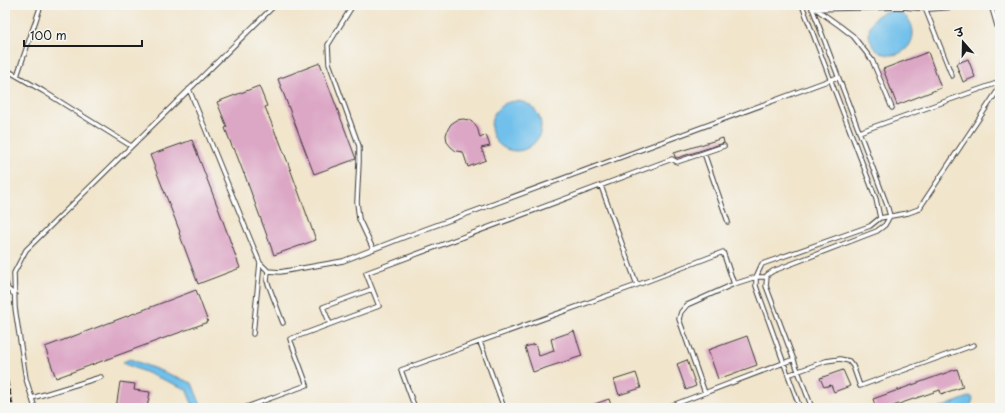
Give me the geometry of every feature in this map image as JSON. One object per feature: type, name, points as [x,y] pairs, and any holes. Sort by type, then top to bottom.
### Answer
[{"type":"lane","points":[[17,76],[41,5]]},
{"type":"lane","points":[[35,408],[26,378],[15,308],[14,274],[26,250],[275,5]]},
{"type":"lane","points":[[353,5],[328,45],[329,63],[358,146],[359,162],[357,202],[359,219],[373,250]]},
{"type":"lane","points":[[802,5],[876,199],[880,218]]},
{"type":"lane","points":[[813,7],[925,8],[981,5]]},
{"type":"lane","points":[[991,5],[1000,36]]},
{"type":"lane","points":[[812,408],[766,286],[767,275],[877,231],[885,225],[890,216],[813,7]]},
{"type":"lane","points":[[813,7],[853,36],[872,60],[892,108]]},
{"type":"lane","points":[[925,8],[952,76]]},
{"type":"lane","points":[[5,69],[131,146]]},
{"type":"lane","points":[[189,89],[260,263],[268,271],[280,272],[343,261],[838,77]]},
{"type":"lane","points":[[859,132],[1000,82]]},
{"type":"lane","points":[[800,408],[756,286],[756,277],[762,264],[870,226],[880,218],[908,213],[919,209],[1000,87]]},
{"type":"lane","points":[[244,408],[307,385],[290,339],[379,306],[366,273],[672,159],[677,162],[724,146]]},
{"type":"lane","points":[[704,153],[728,222]]},
{"type":"lane","points":[[601,186],[637,285]]},
{"type":"lane","points":[[415,408],[401,370],[637,285],[723,252],[734,284]]},
{"type":"lane","points":[[253,334],[260,263]]},
{"type":"lane","points":[[268,271],[267,281],[283,323]]},
{"type":"lane","points":[[705,393],[679,319],[681,312],[687,305],[734,284],[756,277],[767,278]]},
{"type":"lane","points":[[5,280],[8,288],[15,295]]},
{"type":"lane","points":[[330,324],[324,307],[372,288]]},
{"type":"lane","points":[[480,342],[504,408]]},
{"type":"lane","points":[[788,376],[826,361],[840,359],[850,361],[860,386],[974,345]]},
{"type":"lane","points":[[665,408],[794,359]]},
{"type":"lane","points":[[32,398],[102,377]]},
{"type":"water","points":[[891,11],[903,15],[909,21],[913,33],[909,45],[903,51],[891,55],[879,51],[873,45],[869,33],[873,21],[879,15]]},
{"type":"water","points":[[511,101],[521,101],[534,108],[541,121],[541,131],[534,144],[521,151],[511,151],[502,147],[495,140],[491,131],[491,121],[495,112],[502,105]]},
{"type":"water","points":[[130,359],[192,383],[202,408],[194,408],[186,389],[123,362]]},
{"type":"water","points":[[971,396],[973,399],[970,408],[940,408]]},
{"type":"building","points":[[928,52],[941,88],[897,105],[883,69]]},
{"type":"building","points":[[968,59],[975,77],[963,82],[956,64]]},
{"type":"building","points":[[320,63],[356,159],[314,174],[278,79]]},
{"type":"building","points":[[259,86],[267,106],[265,107],[288,163],[316,240],[274,255],[244,173],[225,128],[227,127],[217,102]]},
{"type":"building","points":[[457,120],[469,120],[475,124],[480,138],[486,135],[490,146],[481,148],[486,160],[468,167],[463,152],[456,151],[451,147],[447,142],[446,135],[451,124]]},
{"type":"building","points":[[723,138],[724,143],[677,158],[675,157],[674,153]]},
{"type":"building","points":[[192,140],[240,268],[198,284],[179,233],[180,232],[150,155]]},
{"type":"building","points":[[196,290],[208,322],[56,378],[45,347]]},
{"type":"building","points":[[574,331],[582,356],[533,372],[525,347],[535,344],[539,356],[554,351],[551,339]]},
{"type":"building","points":[[747,336],[757,365],[718,379],[708,350]]},
{"type":"building","points":[[687,360],[696,386],[686,390],[677,364]]},
{"type":"building","points":[[957,369],[963,387],[941,394],[940,390],[887,408],[876,408],[873,399]]},
{"type":"building","points":[[843,370],[850,386],[834,392],[831,385],[824,387],[820,378]]},
{"type":"building","points":[[636,373],[641,388],[619,395],[614,380]]},
{"type":"building","points":[[120,382],[135,384],[134,390],[150,392],[147,408],[116,408]]},
{"type":"building","points":[[609,399],[612,408],[586,408],[586,407]]},
{"type":"railway","points":[[5,372],[13,408]]}]
